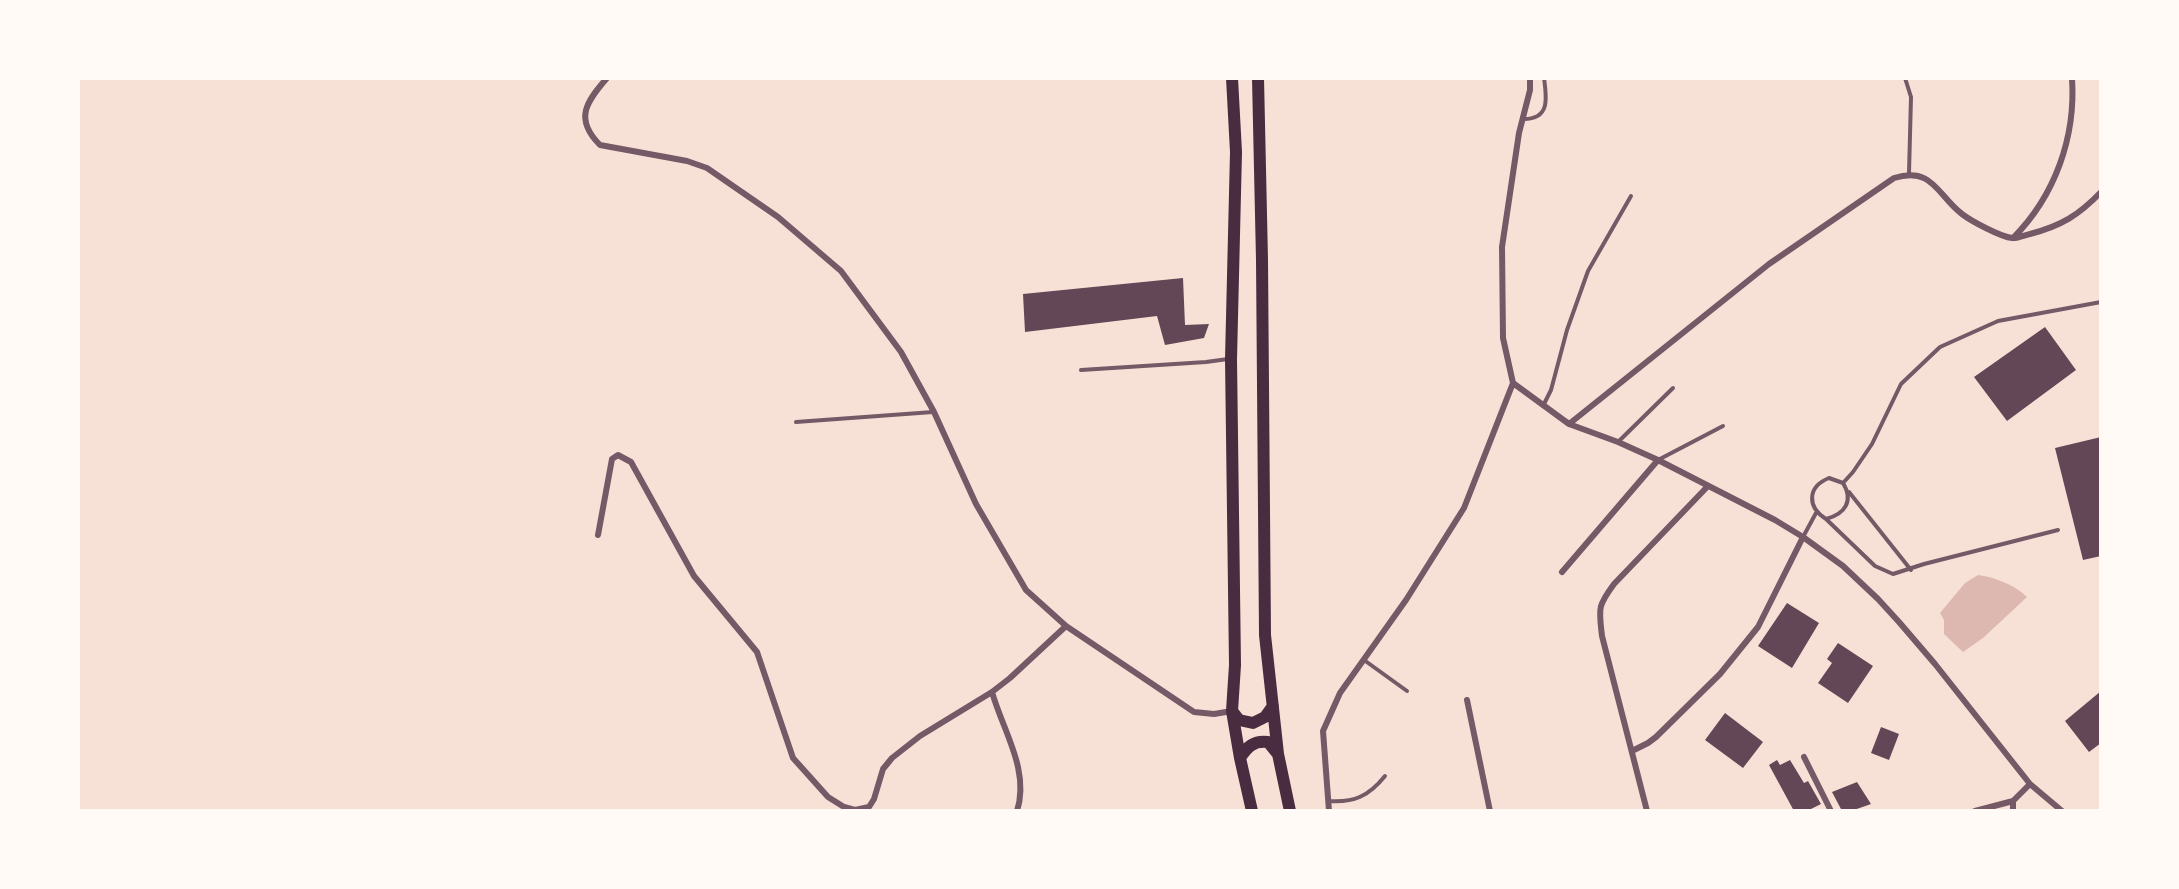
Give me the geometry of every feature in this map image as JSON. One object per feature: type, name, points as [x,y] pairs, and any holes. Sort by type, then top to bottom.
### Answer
[{"type":"highway","points":[[1232,78],[1236,152],[1232,359],[1235,665],[1232,711],[1252,811]]},
{"type":"highway","points":[[1258,78],[1265,635],[1278,754],[1290,811]]},
{"type":"highway","points":[[1232,711],[1239,720],[1253,723],[1265,717],[1273,706]]},
{"type":"highway","points":[[1240,758],[1249,746],[1262,741],[1273,746],[1278,754]]},
{"type":"street","points":[[607,78],[594,92],[585,110],[585,124],[591,136],[600,145],[687,161],[707,168],[778,217],[841,271],[901,352],[934,412],[976,504],[1026,590],[1066,626],[1194,712],[1214,714],[1232,711]]},
{"type":"street","points":[[1329,811],[1323,730],[1340,693],[1406,600],[1464,507],[1513,383],[1503,338],[1502,247],[1522,119],[1530,90],[1530,78]]},
{"type":"street","points":[[2013,238],[2031,220],[2055,181],[2074,105],[2072,78]]},
{"type":"street","points":[[1569,424],[1769,264],[1894,178],[1909,173],[1919,176],[1936,186],[1961,214],[2013,238],[2064,223],[2101,192]]},
{"type":"street","points":[[1513,383],[1569,424],[1658,460],[1803,537],[1843,566],[1878,599],[1935,664],[2030,784],[2062,811]]},
{"type":"street","points":[[598,535],[612,459],[618,455],[630,462],[694,576],[757,652],[793,758],[828,797],[844,807],[855,810],[869,807],[874,799],[883,769],[892,758],[920,736],[992,692],[1066,626]]},
{"type":"street","points":[[1562,572],[1658,460]]},
{"type":"street","points":[[1647,811],[1602,636],[1599,609],[1614,584],[1708,486]]},
{"type":"street","points":[[1632,751],[1656,737],[1720,674],[1758,627],[1803,537]]},
{"type":"street","points":[[992,692],[1019,767],[1021,798],[1017,811]]},
{"type":"street","points":[[1467,700],[1490,811]]},
{"type":"street","points":[[1804,756],[1831,811]]},
{"type":"street","points":[[1975,811],[2013,801],[2030,784]]},
{"type":"street","points":[[2013,801],[2013,811]]},
{"type":"lane","points":[[1522,119],[1533,120],[1543,112],[1547,98],[1544,78]]},
{"type":"lane","points":[[1905,78],[1911,96],[1909,173]]},
{"type":"lane","points":[[1543,406],[1551,390],[1567,330],[1588,271],[1631,196]]},
{"type":"lane","points":[[1843,483],[1872,444],[1901,384],[1940,347],[1998,321],[2101,302]]},
{"type":"lane","points":[[1081,370],[1232,359]]},
{"type":"lane","points":[[1618,442],[1673,388]]},
{"type":"lane","points":[[796,422],[934,412]]},
{"type":"lane","points":[[1658,460],[1723,426]]},
{"type":"lane","points":[[1911,570],[1843,483],[1829,478],[1816,487],[1812,495],[1816,513],[1826,519],[1875,567],[1893,574],[1911,570],[1924,564],[2058,530]]},
{"type":"lane","points":[[1826,519],[1836,517],[1844,509],[1848,501],[1848,491]]},
{"type":"lane","points":[[1803,537],[1816,513]]},
{"type":"lane","points":[[1363,660],[1407,691]]},
{"type":"lane","points":[[1327,801],[1366,796],[1385,776]]},
{"type":"shaded area","points":[[1978,575],[2004,582],[2027,597],[1983,638],[1963,652],[1944,634],[1944,620],[1940,613],[1965,583]]},
{"type":"building","points":[[1183,278],[1185,325],[1209,324],[1204,338],[1165,345],[1157,316],[1025,332],[1023,294]]},
{"type":"building","points":[[2045,327],[2076,370],[2007,421],[1974,377]]},
{"type":"building","points":[[2101,437],[2101,556],[2083,560],[2055,448]]},
{"type":"building","points":[[1787,603],[1819,623],[1792,668],[1758,646]]},
{"type":"building","points":[[1838,643],[1873,666],[1848,703],[1818,683],[1832,663],[1827,659]]},
{"type":"building","points":[[2101,691],[2101,743],[2089,752],[2065,721]]},
{"type":"building","points":[[1725,713],[1763,742],[1743,768],[1705,740]]},
{"type":"building","points":[[1881,727],[1899,734],[1889,760],[1871,753]]},
{"type":"building","points":[[1777,760],[1780,765],[1790,760],[1804,783],[1808,781],[1821,804],[1807,811],[1794,811],[1769,765]]},
{"type":"building","points":[[1857,782],[1871,804],[1851,811],[1842,811],[1832,792]]}]
